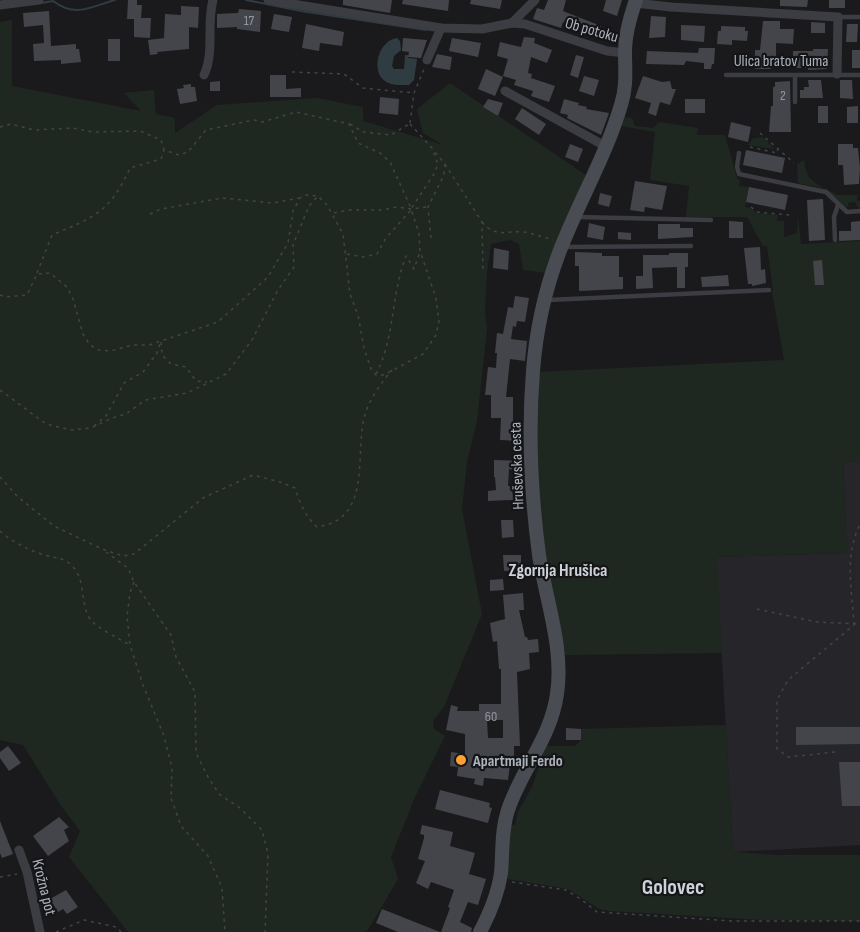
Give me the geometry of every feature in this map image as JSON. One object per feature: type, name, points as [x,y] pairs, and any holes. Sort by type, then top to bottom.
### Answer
[{"type":"street","points":[[0,5],[39,0]]},
{"type":"street","points":[[204,75],[210,63],[209,13],[213,0]]},
{"type":"street","name":"Ob potoku","points":[[268,0],[441,28],[482,29],[512,22],[525,24],[607,51],[625,53]]},
{"type":"street","points":[[512,22],[535,0]]},
{"type":"street","points":[[635,2],[684,8],[837,17]]},
{"type":"street","name":"Hruševska cesta","points":[[480,932],[493,906],[500,880],[502,840],[508,810],[548,729],[558,682],[558,657],[541,567],[532,479],[533,373],[545,300],[562,245],[622,103],[626,77],[626,34],[635,2]]},
{"type":"street","name":"Ulica bratov Tuma","points":[[837,17],[837,74]]},
{"type":"street","points":[[427,60],[441,28]]},
{"type":"street","points":[[505,91],[605,147]]},
{"type":"street","name":"Krožna pot","points":[[19,850],[27,872],[40,932]]},
{"type":"lane","points":[[837,17],[860,17]]},
{"type":"lane","name":"Ulica bratov Tuma","points":[[726,75],[860,75]]},
{"type":"lane","points":[[795,75],[795,102]]},
{"type":"lane","points":[[739,153],[737,167],[739,174],[826,192],[847,212],[860,211]]},
{"type":"lane","points":[[792,184],[792,191]]},
{"type":"lane","points":[[835,240],[834,217],[838,205]]},
{"type":"lane","points":[[574,217],[711,220]]},
{"type":"lane","points":[[562,245],[691,246]]},
{"type":"lane","points":[[545,300],[770,290]]},
{"type":"path","points":[[427,60],[414,93],[410,124],[445,164],[489,230],[506,234],[521,232],[562,245]]},
{"type":"path","points":[[292,72],[344,74],[363,88],[414,93]]},
{"type":"path","points":[[164,150],[179,154],[188,152],[206,130],[254,120],[262,123],[296,112],[349,124],[363,132],[391,135],[410,124]]},
{"type":"path","points":[[0,127],[11,124],[34,130],[73,128],[93,132],[140,131],[161,140],[164,150],[161,159],[130,168],[122,187],[106,208],[52,235],[27,295],[5,297],[0,295]]},
{"type":"path","points":[[349,124],[358,143],[380,153],[390,162],[419,233],[420,251],[436,298],[439,321],[436,335],[423,354],[384,375],[376,375]]},
{"type":"path","points":[[760,133],[794,163]]},
{"type":"path","points":[[750,147],[777,153],[778,151],[772,144]]},
{"type":"path","points":[[347,254],[363,257],[377,254],[386,238],[411,209],[434,174],[438,164],[432,148]]},
{"type":"path","points":[[431,238],[428,207],[444,175],[445,164]]},
{"type":"path","points":[[150,214],[161,209],[222,198],[273,203],[305,195],[318,196],[333,213],[343,234],[350,294],[358,315],[364,348],[371,369],[376,375]]},
{"type":"path","points":[[0,390],[46,424],[71,430],[91,428],[126,414],[145,400],[187,393],[226,374],[252,340],[278,290],[294,267],[292,245],[309,206],[318,196]]},
{"type":"path","points":[[37,274],[50,273],[67,287],[73,299],[83,334],[90,345],[99,350],[110,351],[133,345],[149,345],[218,322],[268,277],[288,243],[294,211],[300,198]]},
{"type":"path","points":[[333,213],[348,210],[428,207]]},
{"type":"path","points":[[751,207],[756,212],[789,215]]},
{"type":"path","points":[[482,222],[483,271]]},
{"type":"path","points":[[288,243],[292,245]]},
{"type":"path","points":[[376,375],[384,359],[395,295],[406,256],[414,269],[420,251]]},
{"type":"path","points":[[161,341],[162,355],[171,364],[186,367],[196,381],[209,382]]},
{"type":"path","points":[[91,428],[106,416],[124,383],[143,372],[157,353],[161,341]]},
{"type":"path","points":[[0,477],[18,497],[54,526],[102,549],[123,556],[134,554],[203,498],[253,476],[280,482],[294,488],[305,514],[311,521],[317,527],[329,526],[343,517],[352,505],[360,474],[364,417],[381,383],[395,368]]},
{"type":"path","points":[[854,625],[849,562],[852,540],[860,524]]},
{"type":"path","points":[[0,531],[31,550],[46,556],[60,557],[71,564],[82,582],[83,601],[90,621],[130,645]]},
{"type":"path","points":[[102,549],[128,568],[134,582],[171,635],[176,657],[195,692],[196,753],[208,777],[219,794],[240,808],[262,830],[268,854],[265,932]]},
{"type":"path","points":[[134,582],[127,616],[130,645],[142,686],[164,736],[172,768],[171,798],[181,826],[208,856],[222,888],[225,932]]},
{"type":"path","points":[[757,609],[817,622],[860,624]]},
{"type":"path","points":[[835,752],[788,757],[777,749],[777,700],[788,680],[854,625]]},
{"type":"path","points":[[0,877],[27,872]]},
{"type":"path","points":[[500,880],[566,890],[597,912],[732,921],[860,921]]},
{"type":"path","points":[[56,932],[84,920],[116,927],[121,932]]},
{"type":"shaded area","points":[[12,20],[12,86],[141,111],[124,93],[154,90],[156,114],[175,118],[175,133],[217,105],[317,98],[363,107],[363,121],[443,145],[423,133],[417,109],[450,83],[587,176],[547,273],[523,270],[519,244],[510,240],[491,244],[485,311],[487,329],[477,421],[467,462],[462,509],[482,614],[444,707],[433,721],[434,729],[445,736],[415,797],[391,857],[398,879],[365,932],[128,932],[69,857],[80,831],[23,745],[0,740],[0,22]]},
{"type":"shaded area","points":[[397,38],[400,41],[401,50],[394,56],[392,66],[394,69],[404,69],[405,55],[408,55],[408,58],[417,59],[414,80],[409,85],[388,83],[380,76],[378,70],[377,64],[381,50],[385,44]]},
{"type":"shaded area","points":[[625,117],[632,118],[635,126],[653,128],[659,122],[698,128],[697,135],[725,135],[737,178],[740,180],[739,186],[749,187],[745,207],[751,208],[756,213],[778,215],[777,221],[784,221],[784,237],[797,233],[798,215],[801,244],[860,241],[860,461],[843,462],[847,553],[717,557],[722,653],[563,655],[549,582],[538,493],[538,372],[784,360],[772,292],[767,246],[763,246],[747,217],[686,217],[689,186],[650,180],[655,132],[621,126]]},
{"type":"shaded area","points":[[763,137],[774,149],[748,145],[753,138]]},
{"type":"shaded area","points":[[804,160],[808,176],[815,183],[837,195],[860,195],[857,196],[857,201],[860,201],[860,207],[858,208],[855,202],[848,203],[849,207],[846,207],[823,188],[798,183],[797,164]]},
{"type":"shaded area","points":[[860,461],[860,845],[733,852],[716,557],[847,553],[843,462]]},
{"type":"shaded area","points":[[726,725],[733,852],[778,855],[860,855],[860,921],[762,920],[609,911],[599,909],[568,889],[508,879],[506,874],[510,825],[515,825],[518,812],[532,787],[546,746],[575,746],[581,740],[581,729]]},
{"type":"building","points":[[128,0],[137,0],[137,5],[142,5],[141,18],[151,18],[150,38],[134,37],[134,19],[127,19]]},
{"type":"building","points":[[343,0],[392,0],[390,13],[343,5]]},
{"type":"building","points":[[403,0],[449,0],[448,11],[402,4]]},
{"type":"building","points":[[471,0],[502,0],[500,9],[470,4]]},
{"type":"building","points":[[548,0],[566,0],[563,11],[601,26],[599,34],[563,22],[561,28],[533,19],[537,8],[544,10]]},
{"type":"building","points":[[606,0],[622,0],[617,16],[603,11]]},
{"type":"building","points":[[780,0],[808,0],[807,7],[780,6]]},
{"type":"building","points":[[829,0],[845,0],[845,8],[829,8]]},
{"type":"building","points":[[181,6],[199,7],[198,28],[189,27],[189,49],[157,52],[158,54],[150,55],[148,40],[164,38],[165,14],[181,15]]},
{"type":"building","points":[[239,9],[261,11],[260,32],[237,29],[237,27],[217,28],[217,14],[238,13]]},
{"type":"building","points":[[49,11],[51,46],[76,44],[81,62],[61,64],[61,60],[34,61],[33,44],[44,43],[43,25],[24,27],[23,13]]},
{"type":"building","points":[[274,14],[292,17],[289,32],[271,29]]},
{"type":"building","points":[[651,16],[666,17],[665,37],[649,38]]},
{"type":"building","points":[[763,21],[780,21],[780,29],[794,29],[793,44],[776,43],[776,61],[771,61],[771,69],[755,69],[755,50],[760,50]]},
{"type":"building","points":[[811,22],[825,23],[825,33],[811,33]]},
{"type":"building","points":[[306,24],[344,32],[342,46],[320,43],[319,51],[302,48]]},
{"type":"building","points":[[847,24],[858,24],[857,42],[846,42]]},
{"type":"building","points":[[681,25],[705,26],[704,42],[681,40]]},
{"type":"building","points":[[721,26],[745,27],[745,31],[748,31],[747,41],[732,40],[732,45],[717,44],[718,31],[721,31]]},
{"type":"building","points":[[524,37],[535,38],[534,43],[552,50],[547,63],[531,57],[528,73],[532,74],[531,78],[555,86],[549,102],[531,96],[533,91],[514,85],[516,80],[503,76],[508,59],[497,56],[500,42],[521,47]]},
{"type":"building","points":[[403,38],[427,40],[421,58],[408,57],[409,52],[402,51]]},
{"type":"building","points":[[452,38],[481,43],[478,57],[449,51]]},
{"type":"building","points":[[108,39],[120,39],[120,61],[108,61]]},
{"type":"building","points":[[699,48],[715,48],[714,64],[711,69],[704,69],[704,63],[686,61],[684,65],[646,64],[647,51],[698,53]]},
{"type":"building","points":[[813,49],[828,49],[827,69],[793,68],[793,51],[813,51]]},
{"type":"building","points":[[852,50],[860,50],[860,68],[852,68]]},
{"type":"building","points":[[437,54],[452,57],[450,70],[432,67]]},
{"type":"building","points":[[576,55],[584,57],[578,78],[570,75]]},
{"type":"building","points":[[486,69],[503,77],[495,96],[478,89]]},
{"type":"building","points":[[270,75],[286,75],[286,89],[301,88],[301,97],[270,97]]},
{"type":"building","points":[[584,76],[599,80],[594,96],[579,91]]},
{"type":"building","points":[[643,76],[662,82],[670,81],[672,89],[676,89],[670,105],[660,102],[656,116],[648,113],[651,103],[635,98]]},
{"type":"building","points":[[808,80],[821,80],[823,98],[800,98],[800,90],[809,87]]},
{"type":"building","points":[[840,80],[852,80],[853,99],[840,98]]},
{"type":"building","points":[[220,81],[220,91],[210,91],[210,82]]},
{"type":"building","points":[[790,81],[791,132],[769,132],[775,82]]},
{"type":"building","points":[[191,84],[191,87],[195,87],[197,101],[180,104],[177,89]]},
{"type":"building","points":[[380,97],[399,99],[398,115],[379,113]]},
{"type":"building","points":[[488,99],[503,103],[498,116],[483,107]]},
{"type":"building","points":[[564,99],[579,103],[578,105],[587,107],[586,109],[609,113],[601,135],[567,118],[568,115],[560,113]]},
{"type":"building","points":[[685,99],[705,99],[705,113],[685,113]]},
{"type":"building","points":[[818,106],[828,106],[828,123],[818,123]]},
{"type":"building","points":[[858,106],[858,123],[847,123],[847,107]]},
{"type":"building","points":[[522,108],[546,124],[539,135],[515,119]]},
{"type":"building","points":[[731,122],[751,127],[748,142],[728,137]]},
{"type":"building","points":[[570,144],[583,149],[578,162],[565,157]]},
{"type":"building","points":[[838,144],[853,144],[853,148],[858,148],[859,184],[844,185],[843,165],[838,165]]},
{"type":"building","points":[[746,150],[785,158],[782,173],[743,165]]},
{"type":"building","points":[[635,181],[667,186],[662,210],[645,207],[644,212],[630,210]]},
{"type":"building","points":[[749,187],[788,195],[785,210],[746,202]]},
{"type":"building","points":[[600,193],[612,196],[609,207],[598,204]]},
{"type":"building","points":[[823,199],[825,240],[809,241],[807,200]]},
{"type":"building","points":[[729,221],[743,222],[743,238],[729,238]]},
{"type":"building","points":[[860,221],[860,240],[839,241],[839,231],[851,231],[851,222]]},
{"type":"building","points":[[589,223],[605,227],[603,240],[587,237]]},
{"type":"building","points":[[658,224],[680,224],[680,228],[693,228],[693,237],[658,239]]},
{"type":"building","points":[[618,232],[631,233],[631,240],[618,239]]},
{"type":"building","points":[[760,247],[761,270],[765,269],[766,283],[752,286],[748,284],[744,248]]},
{"type":"building","points":[[494,248],[509,251],[508,270],[493,268]]},
{"type":"building","points":[[575,252],[619,256],[619,277],[623,277],[623,289],[579,291],[579,266],[575,266]]},
{"type":"building","points":[[669,253],[688,253],[685,288],[677,288],[677,267],[652,268],[653,288],[636,289],[636,276],[643,276],[643,255],[669,255]]},
{"type":"building","points":[[822,260],[824,285],[815,285],[813,261]]},
{"type":"building","points":[[728,275],[729,286],[702,287],[701,277]]},
{"type":"building","points":[[515,296],[529,298],[525,322],[517,321],[516,327],[513,326],[511,339],[527,341],[525,361],[510,359],[506,397],[513,397],[513,426],[520,426],[519,441],[500,440],[501,418],[491,418],[491,395],[485,395],[488,367],[496,368],[497,333],[503,334],[508,307],[513,308]]},
{"type":"building","points":[[494,460],[521,461],[520,470],[509,469],[508,486],[512,486],[513,500],[488,501],[488,491],[496,490]]},
{"type":"building","points":[[501,520],[513,520],[514,537],[502,538]]},
{"type":"building","points":[[503,555],[521,555],[521,570],[504,571]]},
{"type":"building","points":[[503,579],[504,590],[490,591],[490,580]]},
{"type":"building","points":[[523,593],[524,610],[519,610],[525,637],[528,640],[538,639],[539,652],[529,653],[530,669],[517,672],[520,746],[514,746],[514,757],[511,757],[508,780],[484,778],[483,786],[474,784],[475,779],[457,776],[458,767],[450,766],[451,752],[465,754],[465,734],[446,730],[451,705],[458,707],[457,711],[479,711],[479,704],[501,704],[501,669],[499,669],[497,641],[493,642],[490,623],[505,619],[503,595]],"holes":[[[487,720],[503,720],[503,738],[488,738]]]},
{"type":"building","points":[[796,727],[860,727],[860,744],[796,745]]},
{"type":"building","points":[[566,728],[581,729],[581,740],[566,740]]},
{"type":"building","points":[[8,746],[21,763],[9,771],[0,758],[0,752]]},
{"type":"building","points":[[839,762],[860,762],[860,806],[842,806]]},
{"type":"building","points":[[440,790],[490,803],[489,807],[492,808],[488,823],[435,809]]},
{"type":"building","points":[[59,817],[69,827],[64,830],[69,841],[48,856],[33,836]]},
{"type":"building","points":[[0,821],[13,854],[2,858],[0,853]]},
{"type":"building","points":[[422,825],[453,832],[450,846],[475,853],[469,874],[486,879],[478,905],[468,902],[460,922],[472,928],[471,932],[441,932],[454,890],[431,882],[428,889],[416,883],[425,861],[418,859],[424,838],[424,835],[420,834]]},
{"type":"building","points":[[66,890],[78,907],[67,914],[63,909],[58,912],[50,899]]},
{"type":"building","points":[[382,909],[440,932],[398,932],[376,923]]},
{"type":"waterway","points":[[41,3],[53,1],[69,9],[83,10],[115,0]]},
{"type":"waterway","points":[[246,0],[301,11],[426,30]]},
{"type":"place","name":"Apartmaji Ferdo","points":[[461,760]]},
{"type":"district","name":"Zgornja Hrušica","points":[[558,570]]},
{"type":"district","name":"Golovec","points":[[673,886]]}]
